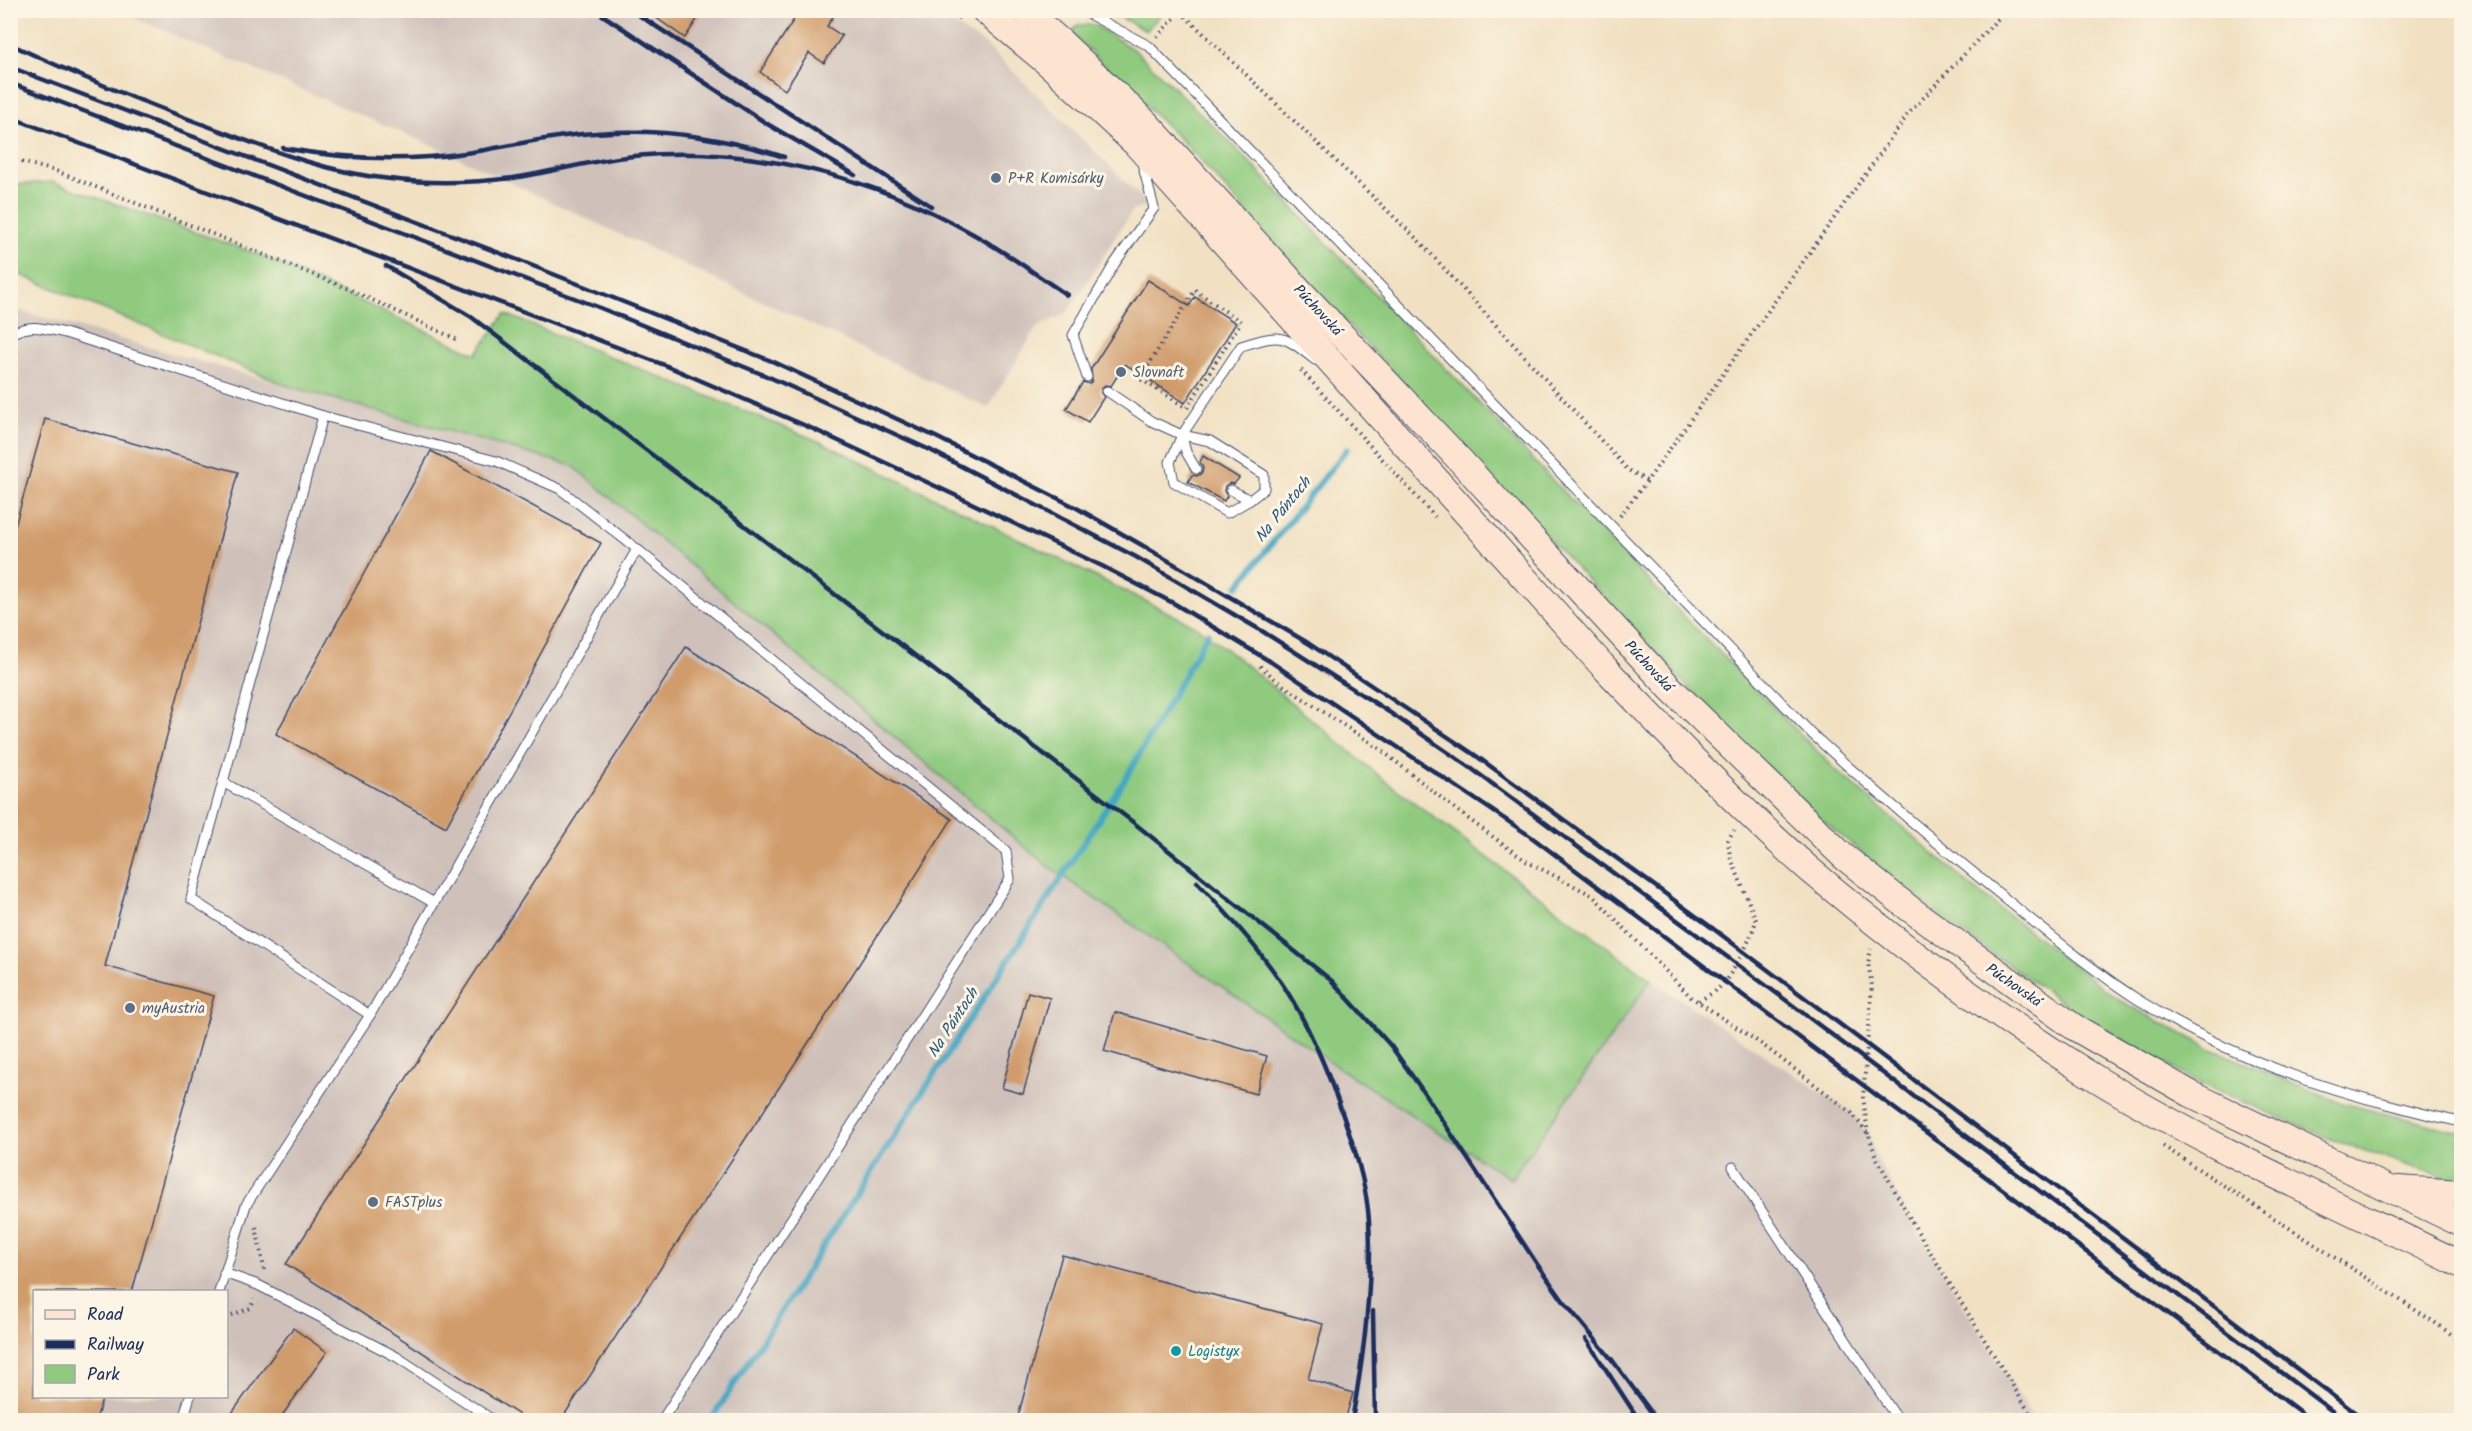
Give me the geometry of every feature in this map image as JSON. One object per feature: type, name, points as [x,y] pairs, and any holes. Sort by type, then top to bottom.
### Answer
[{"type":"main road","name":"Púchovská","points":[[984,10],[1050,64],[1136,144],[1602,665],[1743,808],[1810,869],[1874,922],[1983,1002],[2084,1071],[2177,1125],[2462,1265]]},
{"type":"main road","name":"Púchovská","points":[[1024,10],[1148,125],[1302,293],[1460,459],[1671,690],[1843,856],[1901,903],[2074,1027],[2191,1094],[2382,1188],[2462,1224]]},
{"type":"main road","points":[[2177,1125],[2191,1094]]},
{"type":"main road","points":[[2382,1188],[2462,1193]]},
{"type":"lane","points":[[1082,10],[1149,46],[1811,733],[1880,796],[2038,925],[2136,998],[2188,1028],[2292,1076],[2342,1093],[2462,1122]]},
{"type":"lane","points":[[1087,377],[1074,335],[1115,263],[1154,208],[1148,178],[1136,144]]},
{"type":"lane","points":[[10,334],[24,327],[37,327],[65,333],[323,416],[496,461],[560,489],[637,549],[1006,851],[1010,879],[662,1420]]},
{"type":"lane","points":[[1107,391],[1151,421],[1182,435],[1209,441],[1264,476],[1264,489],[1227,513],[1174,482],[1170,462],[1182,435],[1241,346],[1275,336],[1292,342],[1318,363],[1408,449]]},
{"type":"lane","points":[[323,416],[191,899],[370,1015]]},
{"type":"lane","points":[[1182,435],[1186,452],[1196,469]]},
{"type":"lane","points":[[1231,490],[1250,500]]},
{"type":"lane","points":[[220,1290],[246,1205],[370,1015],[637,549]]},
{"type":"lane","points":[[223,782],[434,903]]},
{"type":"lane","points":[[1733,1167],[1898,1420]]},
{"type":"lane","points":[[224,1273],[258,1285],[397,1357],[493,1420]]},
{"type":"lane","points":[[183,1420],[189,1398]]},
{"type":"path","points":[[1612,526],[1647,481],[1909,113],[2006,10]]},
{"type":"path","points":[[1149,46],[1180,11],[1420,242],[1628,471],[1647,481]]},
{"type":"path","points":[[10,159],[56,171],[295,267],[349,289],[460,341]]},
{"type":"path","points":[[1195,290],[1241,322],[1187,408],[1140,379],[1195,290]]},
{"type":"path","points":[[1260,666],[1281,684],[1380,748],[1459,812],[1526,861],[1592,895],[1691,997],[1760,1043],[1851,1113],[1869,1135]]},
{"type":"path","points":[[1698,1002],[1719,988],[1754,930],[1756,920],[1730,856],[1728,840],[1734,829]]},
{"type":"path","points":[[1871,949],[1868,963],[1872,986],[1863,1097],[1869,1135],[1875,1155],[1916,1229],[2034,1420]]},
{"type":"path","points":[[2218,1182],[2462,1342]]},
{"type":"path","points":[[228,1316],[251,1308],[264,1268],[252,1210],[246,1205]]},
{"type":"shaded area","points":[[118,11],[933,11],[985,44],[1148,204],[1132,211],[1067,313],[1037,327],[988,408],[433,146]]},
{"type":"shaded area","points":[[10,308],[572,466],[1045,864],[1342,1070],[1511,1179],[1651,980],[1851,1112],[1869,1135],[1875,1155],[1916,1229],[2034,1420],[11,1420]]},
{"type":"green space","points":[[1109,11],[1164,11],[1146,31]]},
{"type":"green space","points":[[1077,25],[1095,25],[1136,51],[1236,148],[1637,569],[1834,768],[1971,886],[2119,1000],[2207,1047],[2342,1103],[2461,1132],[2461,1181],[2330,1139],[2197,1082],[2090,1021],[1945,921],[1821,819],[1729,731],[1312,286],[1189,148],[1077,39],[1073,32]]},
{"type":"green space","points":[[53,182],[260,255],[476,354],[505,314],[823,443],[1194,625],[1239,659],[1383,779],[1651,980],[1511,1179],[1342,1070],[1045,864],[573,466],[288,386],[11,271],[11,185]]},
{"type":"building","points":[[645,10],[703,10],[685,38]]},
{"type":"building","points":[[800,10],[837,10],[827,26],[842,36],[824,63],[809,53],[785,90],[760,72]]},
{"type":"building","points":[[1148,280],[1189,306],[1195,297],[1236,323],[1185,403],[1125,364],[1111,386],[1105,385],[1101,388],[1104,397],[1088,422],[1066,409],[1083,382],[1089,384],[1092,381],[1091,369]]},
{"type":"building","points":[[45,419],[238,472],[105,966],[214,996],[133,1290],[33,1290],[33,1398],[102,1398],[96,1420],[10,1420],[10,544]]},
{"type":"building","points":[[431,451],[601,543],[446,827],[276,734]]},
{"type":"building","points":[[1203,456],[1239,478],[1234,484],[1230,483],[1225,486],[1224,491],[1227,496],[1224,501],[1188,482],[1192,475],[1197,476],[1202,473],[1203,468],[1200,462]]},
{"type":"building","points":[[686,647],[952,819],[561,1420],[527,1420],[286,1264]]},
{"type":"building","points":[[1028,992],[1050,998],[1023,1094],[1002,1088]]},
{"type":"building","points":[[1115,1012],[1267,1056],[1256,1094],[1104,1051]]},
{"type":"building","name":"Logistyx","points":[[1062,1255],[1323,1324],[1308,1379],[1353,1393],[1345,1420],[1017,1420]]},
{"type":"building","points":[[293,1328],[327,1352],[279,1420],[227,1420]]},
{"type":"waterway","name":"Na Pántoch","points":[[1238,586],[1347,449]]},
{"type":"waterway","name":"Na Pántoch","points":[[711,1420],[1127,776],[1208,633]]},
{"type":"railway","points":[[595,10],[769,125],[855,175]]},
{"type":"railway","points":[[631,10],[931,206]]},
{"type":"railway","points":[[10,44],[113,89],[260,146],[302,160],[368,176],[421,182],[482,181],[513,178],[619,158],[678,154],[722,155],[809,169],[852,181],[934,214],[997,248],[1067,295]]},
{"type":"railway","points":[[10,67],[518,260],[774,362],[936,437],[1075,507],[1140,544],[1308,643],[1475,755],[1711,927],[2365,1420]]},
{"type":"railway","points":[[10,83],[598,307],[769,377],[930,450],[1136,557],[1262,631],[1389,712],[1468,766],[1783,998],[2344,1420]]},
{"type":"railway","points":[[10,117],[667,366],[813,429],[961,498],[1175,604],[1271,662],[1530,836],[2311,1420]]},
{"type":"railway","points":[[283,148],[351,157],[419,158],[465,153],[579,134],[643,132],[715,139],[784,157]]},
{"type":"railway","points":[[386,266],[470,316],[1129,819],[1332,981],[1391,1046],[1564,1302],[1613,1361],[1657,1420]]},
{"type":"railway","points":[[1197,882],[1230,917],[1270,966],[1300,1013],[1325,1068],[1358,1160],[1368,1209],[1370,1269],[1363,1347],[1352,1420]]},
{"type":"railway","points":[[1373,1311],[1375,1420]]},
{"type":"railway","points":[[1586,1339],[1639,1420]]},
{"type":"place","name":"P+R Komisárky","points":[[996,178]]},
{"type":"place","name":"Slovnaft","points":[[1121,372]]},
{"type":"place","name":"myAustria","points":[[130,1008]]},
{"type":"place","name":"FASTplus","points":[[373,1202]]},
{"type":"place","name":"Logistyx","points":[[1176,1351]]}]
